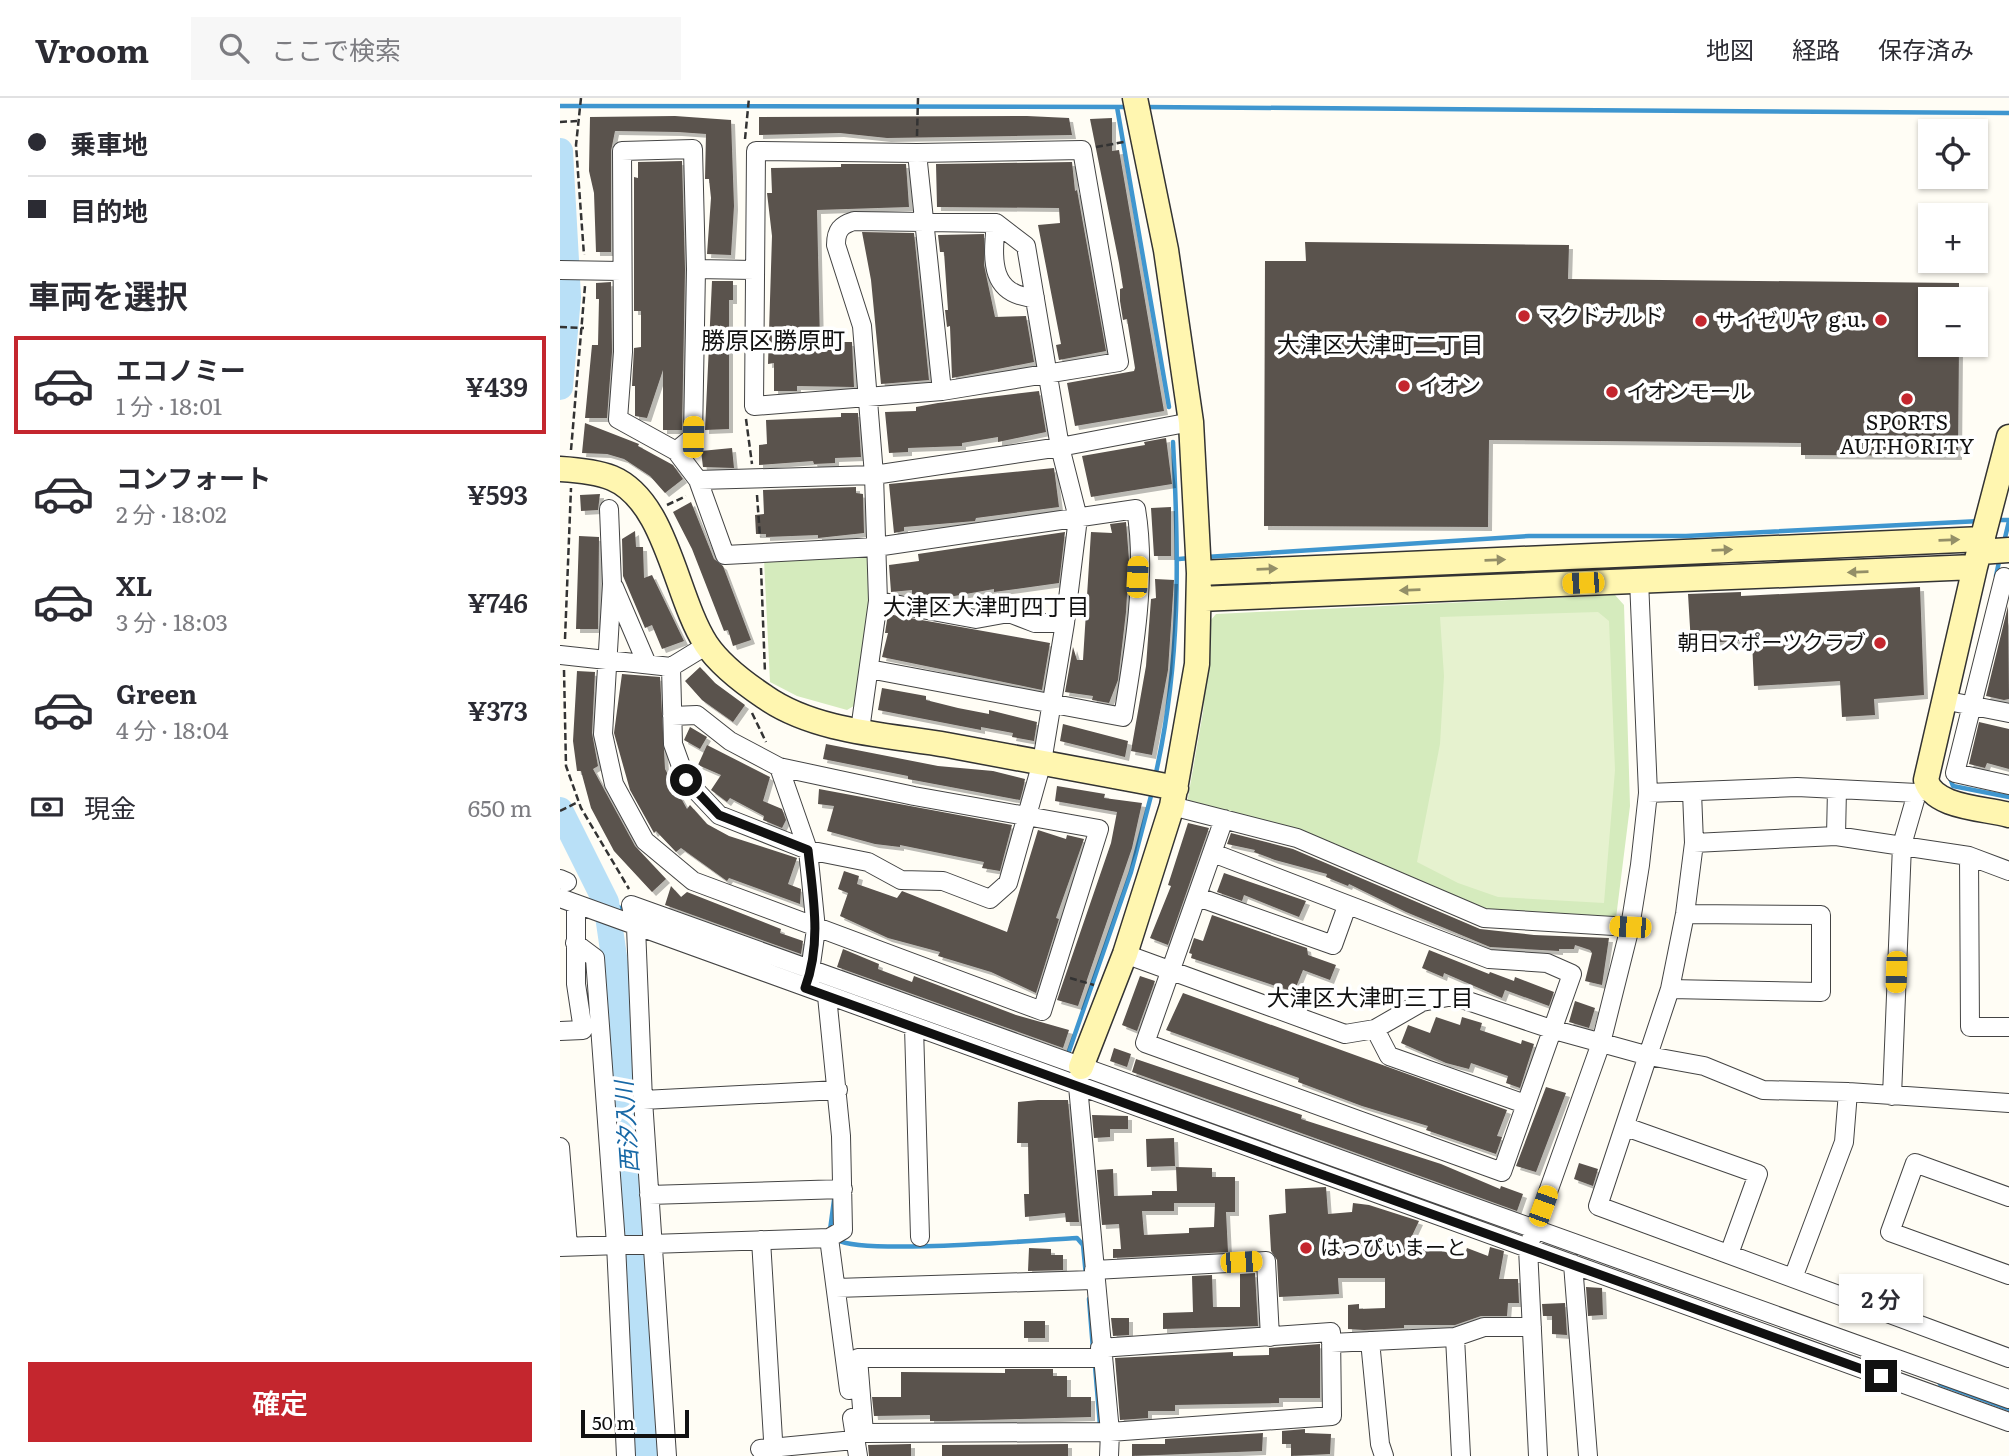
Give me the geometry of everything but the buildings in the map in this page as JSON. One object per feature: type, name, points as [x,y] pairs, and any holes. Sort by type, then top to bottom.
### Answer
[{"type":"street","points":[[1109,1456],[1110,1432],[1100,1353],[1079,1076],[1125,954],[1174,797],[1197,664],[1199,598],[1191,422],[1166,250],[1135,98]]},
{"type":"street","points":[[676,451],[693,437],[696,269],[693,149],[622,151],[623,352],[618,419],[676,451],[700,484],[725,555],[876,547],[1136,509],[1139,530],[1135,648],[1123,717],[869,669]]},
{"type":"street","points":[[1082,150],[1119,362],[942,391],[754,406],[756,151],[917,153],[1082,150]]},
{"type":"street","points":[[917,153],[942,391]]},
{"type":"street","points":[[671,667],[673,744],[686,780],[719,815],[808,850],[868,862],[901,880],[943,881],[990,899],[1008,883],[1029,817],[1042,762],[1065,623],[1078,518],[1060,447],[1026,246],[996,223],[854,221],[843,225],[836,234],[836,245],[862,326],[874,475],[878,601],[860,730]]},
{"type":"street","points":[[996,223],[994,239],[1001,285],[1011,294],[1035,298]]},
{"type":"street","points":[[696,269],[754,270]]},
{"type":"street","points":[[560,270],[621,271]]},
{"type":"street","points":[[700,484],[874,475],[1060,447],[1191,422]]},
{"type":"street","points":[[1892,1096],[1902,845],[1923,792],[1943,700],[2009,438]]},
{"type":"street","points":[[565,469],[608,477],[629,487],[641,498],[656,524],[669,562],[707,645],[732,671],[776,705],[813,720],[1042,762],[1174,797],[1224,819],[1297,838],[1484,918],[1630,927]]},
{"type":"street","points":[[609,509],[612,584],[605,661],[603,734],[614,784],[645,841],[693,881],[1042,1011],[1099,829],[779,767],[730,741],[697,715],[672,716]]},
{"type":"street","points":[[1199,598],[1639,580],[2009,550]]},
{"type":"street","points":[[1199,573],[1979,553],[2007,577],[1955,773],[2009,785]]},
{"type":"street","points":[[1538,1456],[1528,1248],[1601,1043],[1630,927],[1648,793],[1639,580]]},
{"type":"street","points":[[612,584],[647,664]]},
{"type":"street","points":[[878,601],[976,619],[1009,613],[1035,624],[1065,623]]},
{"type":"street","points":[[562,656],[671,667],[707,645]]},
{"type":"street","points":[[1943,700],[2009,713]]},
{"type":"street","points":[[779,767],[808,850],[816,929],[812,970],[805,988]]},
{"type":"street","points":[[1648,793],[1797,787],[1923,792],[1941,799],[2009,815]]},
{"type":"street","points":[[1836,836],[1837,789]]},
{"type":"street","points":[[1692,792],[1694,843],[1685,914],[1670,989],[1598,1206],[2009,1358]]},
{"type":"street","points":[[1213,853],[1489,959],[1547,962],[1572,974],[1502,1172],[1145,1043],[1224,819]]},
{"type":"street","points":[[1694,843],[1836,836],[1969,856],[2009,871]]},
{"type":"street","points":[[1969,856],[1970,1027],[2009,1027]]},
{"type":"street","points":[[1198,897],[1333,945],[1347,906]]},
{"type":"street","points":[[560,1031],[583,1030],[570,950],[566,899],[914,1027],[1079,1076],[1534,1229],[2009,1399]]},
{"type":"street","points":[[631,905],[636,926],[643,1100],[667,1456]]},
{"type":"street","points":[[631,905],[812,970],[1079,1076],[1528,1248],[2009,1422]]},
{"type":"street","points":[[1670,989],[1821,992],[1821,915],[1685,914]]},
{"type":"street","points":[[570,950],[595,958],[617,1244],[626,1456]]},
{"type":"street","points":[[1125,954],[1345,1034],[1375,1028],[1422,1002],[1453,996],[1601,1043],[1649,1056],[1704,1066],[1763,1090],[1848,1092],[2009,1103]]},
{"type":"street","points":[[761,1240],[769,1451],[856,1448],[836,1288],[836,1234],[843,1189],[838,1090],[828,996]]},
{"type":"street","points":[[914,1027],[920,1237]]},
{"type":"street","points":[[1375,1028],[1389,1056],[1525,1104]]},
{"type":"street","points":[[643,1100],[838,1090]]},
{"type":"street","points":[[1793,1278],[1844,1142],[1848,1092]]},
{"type":"street","points":[[1626,1126],[1758,1174],[1729,1254]]},
{"type":"street","points":[[560,1147],[564,1247],[761,1240],[836,1234]]},
{"type":"street","points":[[2009,1197],[1915,1163],[1890,1232],[2009,1275]]},
{"type":"street","points":[[649,1195],[843,1189]]},
{"type":"street","points":[[836,1288],[1094,1275],[1266,1261],[1270,1337]]},
{"type":"street","points":[[1573,1264],[1588,1456]]},
{"type":"street","points":[[1331,1343],[1455,1337],[1484,1327],[1532,1327]]},
{"type":"street","points":[[1331,1332],[1331,1343],[1332,1416],[1110,1432],[864,1433],[858,1358],[1100,1353],[1331,1332]]},
{"type":"street","points":[[1455,1337],[1461,1456]]},
{"type":"street","points":[[1370,1341],[1380,1444],[1384,1456]]},
{"type":"path","points":[[581,98],[576,145],[586,271],[584,328],[565,469],[562,656],[566,766],[578,802],[628,884],[631,905]]},
{"type":"path","points":[[749,98],[749,116]]},
{"type":"path","points":[[917,153],[918,98]]},
{"type":"path","points":[[560,121],[577,121]]},
{"type":"path","points":[[560,327],[584,328]]},
{"type":"path","points":[[661,508],[700,484]]},
{"type":"path","points":[[753,703],[751,711],[779,767]]},
{"type":"path","points":[[560,811],[578,802]]},
{"type":"green space","points":[[864,552],[871,560],[864,668],[857,704],[847,710],[797,696],[770,682],[764,559]]},
{"type":"green space","points":[[1615,595],[1624,605],[1630,806],[1616,918],[1496,912],[1457,902],[1187,803],[1203,712],[1211,620],[1216,614]]},
{"type":"green space","points":[[1598,612],[1609,621],[1615,770],[1604,903],[1498,897],[1458,883],[1417,862],[1440,744],[1444,676],[1440,617]]},
{"type":"waterway","points":[[560,106],[1130,107]]},
{"type":"waterway","points":[[1117,107],[1169,407]]},
{"type":"waterway","points":[[1145,107],[2009,113]]},
{"type":"waterway","name":"西汐入川","points":[[560,151],[568,297],[560,387]]},
{"type":"waterway","points":[[1155,777],[1170,693],[1174,651],[1177,568],[1173,442]]},
{"type":"waterway","points":[[1996,520],[2009,520]]},
{"type":"waterway","points":[[1206,557],[1529,536],[1686,536],[1980,521]]},
{"type":"waterway","points":[[2004,542],[2009,521]]},
{"type":"waterway","points":[[1996,576],[2000,557]]},
{"type":"waterway","points":[[1179,559],[1190,558]]},
{"type":"waterway","points":[[1950,778],[1953,786],[2009,797]]},
{"type":"waterway","points":[[1067,1057],[1131,872],[1152,792]]},
{"type":"waterway","name":"西汐入川","points":[[560,810],[606,902],[618,984],[648,1456]]},
{"type":"waterway","points":[[606,902],[628,911]]},
{"type":"waterway","points":[[830,1230],[834,1200]]},
{"type":"waterway","points":[[837,1240],[853,1244],[914,1246],[1077,1238],[1083,1245],[1086,1276]]},
{"type":"waterway","points":[[1089,1299],[1093,1349]]},
{"type":"waterway","points":[[1095,1366],[1100,1425]]},
{"type":"waterway","points":[[1940,1384],[2009,1409]]},
{"type":"place","name":"マクドナルド","points":[[1524,316]]},
{"type":"place","name":"g.u.","points":[[1881,320]]},
{"type":"place","name":"サイゼリヤ","points":[[1701,321]]},
{"type":"place","name":"イオン","points":[[1404,386]]},
{"type":"place","name":"イオンモール","points":[[1612,392]]},
{"type":"place","name":"SPORTS AUTHORITY","points":[[1907,399]]},
{"type":"place","name":"朝日スポーツクラブ","points":[[1880,643]]},
{"type":"place","name":"はっぴぃまーと","points":[[1306,1248]]},
{"type":"district","name":"勝原区勝原町","points":[[773,341]]},
{"type":"district","name":"大津区大津町二丁目","points":[[1380,345]]},
{"type":"district","name":"大津区大津町四丁目","points":[[986,607]]},
{"type":"district","name":"大津区大津町三丁目","points":[[1370,998]]},
{"type":"route","points":[[686,780],[719,815],[808,850],[816,929],[812,970],[805,988],[1881,1376]]}]
